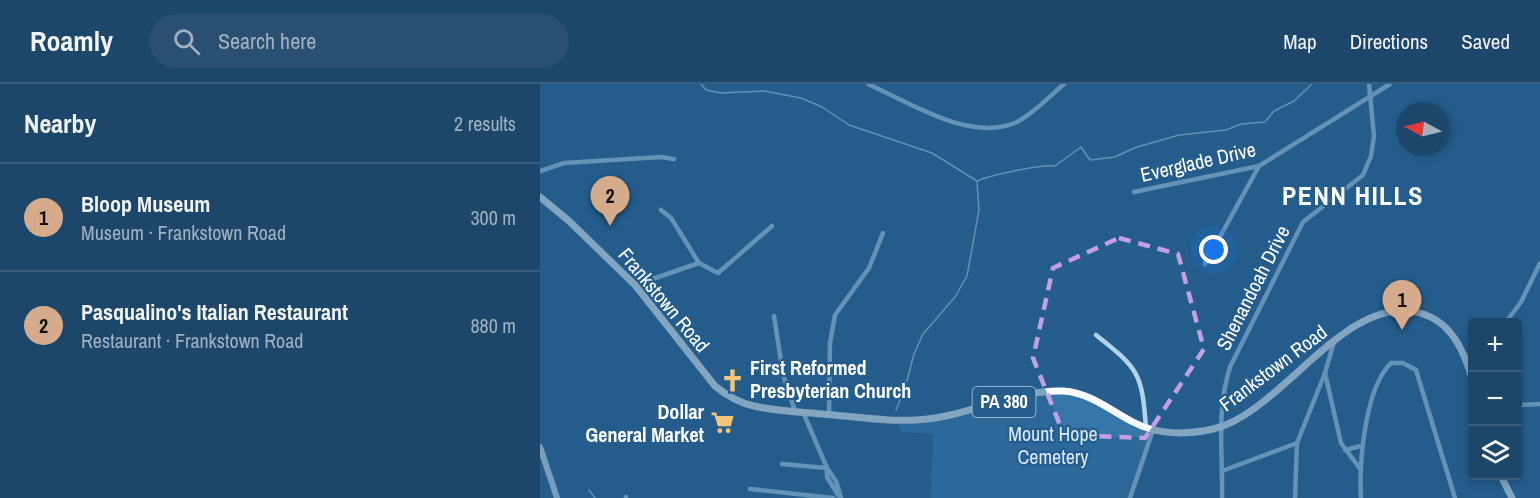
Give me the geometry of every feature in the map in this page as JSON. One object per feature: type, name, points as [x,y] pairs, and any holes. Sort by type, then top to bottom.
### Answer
[{"type":"main road","name":"Frankstown Road","points":[[540,197],[569,221],[635,285],[704,374],[722,392],[754,406],[892,421],[928,419],[1041,393],[1066,392],[1086,396],[1150,429],[1184,433],[1219,428],[1242,416],[1334,342],[1372,316],[1395,310],[1412,311],[1431,318],[1448,329],[1466,358],[1470,372]]},
{"type":"main road","points":[[540,447],[557,498]]},
{"type":"main road","points":[[1503,480],[1512,498]]},
{"type":"street","points":[[868,84],[963,126],[988,129],[1017,122],[1064,84]]},
{"type":"street","name":"Shenandoah Drive","points":[[1222,498],[1219,428],[1224,384],[1230,367],[1303,222],[1363,175],[1371,156],[1374,136],[1369,84]]},
{"type":"street","name":"Everglade Drive","points":[[1134,192],[1259,166],[1390,84]]},
{"type":"street","points":[[540,171],[564,163],[661,157],[674,159]]},
{"type":"street","points":[[1205,264],[1259,166]]},
{"type":"street","points":[[661,210],[671,218],[699,263],[718,273],[772,226]]},
{"type":"street","points":[[829,414],[830,343],[835,315],[869,268],[883,233]]},
{"type":"street","points":[[635,285],[699,263]]},
{"type":"street","points":[[1509,318],[1521,302],[1540,263]]},
{"type":"street","points":[[774,316],[783,374],[827,468],[830,484],[840,498]]},
{"type":"street","points":[[1096,335],[1135,368],[1144,394],[1150,429],[1130,498]]},
{"type":"street","points":[[1295,498],[1297,443],[1325,373],[1334,342]]},
{"type":"street","points":[[1361,498],[1361,446],[1381,372],[1391,363],[1403,363],[1416,370],[1455,498]]},
{"type":"street","points":[[1325,373],[1337,432],[1345,450],[1361,470]]},
{"type":"street","points":[[1522,405],[1540,404]]},
{"type":"street","points":[[1222,471],[1297,443]]},
{"type":"street","points":[[1345,450],[1361,446]]},
{"type":"street","points":[[782,464],[827,468]]},
{"type":"street","points":[[750,489],[833,498]]},
{"type":"highlighted area","points":[[1119,238],[1178,254],[1204,349],[1145,438],[1064,435],[1033,358],[1053,268]]},
{"type":"green space","name":"Mount Hope Cemetery","points":[[1041,393],[1077,394],[1153,430],[1130,498],[931,498],[933,434],[902,432],[896,421],[936,418]]},
{"type":"waterway","points":[[701,84],[706,90],[721,93],[764,91],[801,98],[822,107],[849,125],[932,153],[977,181]]},
{"type":"waterway","points":[[977,181],[1016,170],[1055,166],[1081,147],[1090,160],[1115,157],[1134,148],[1179,135],[1226,130],[1241,124],[1265,122],[1274,111],[1294,101],[1312,84]]},
{"type":"waterway","points":[[896,410],[923,334],[955,297],[967,276],[979,210],[977,182]]},
{"type":"waterway","points":[[589,490],[595,498]]},
{"type":"place","name":"Pasqualino's Italian Restaurant","points":[[610,226]]},
{"type":"place","name":"Bloop Museum","points":[[1402,330]]},
{"type":"place","name":"First Reformed Presbyterian Church","points":[[732,380]]},
{"type":"place","name":"Dollar General Market","points":[[722,423]]},
{"type":"district","name":"PENN HILLS","points":[[1353,196]]}]
